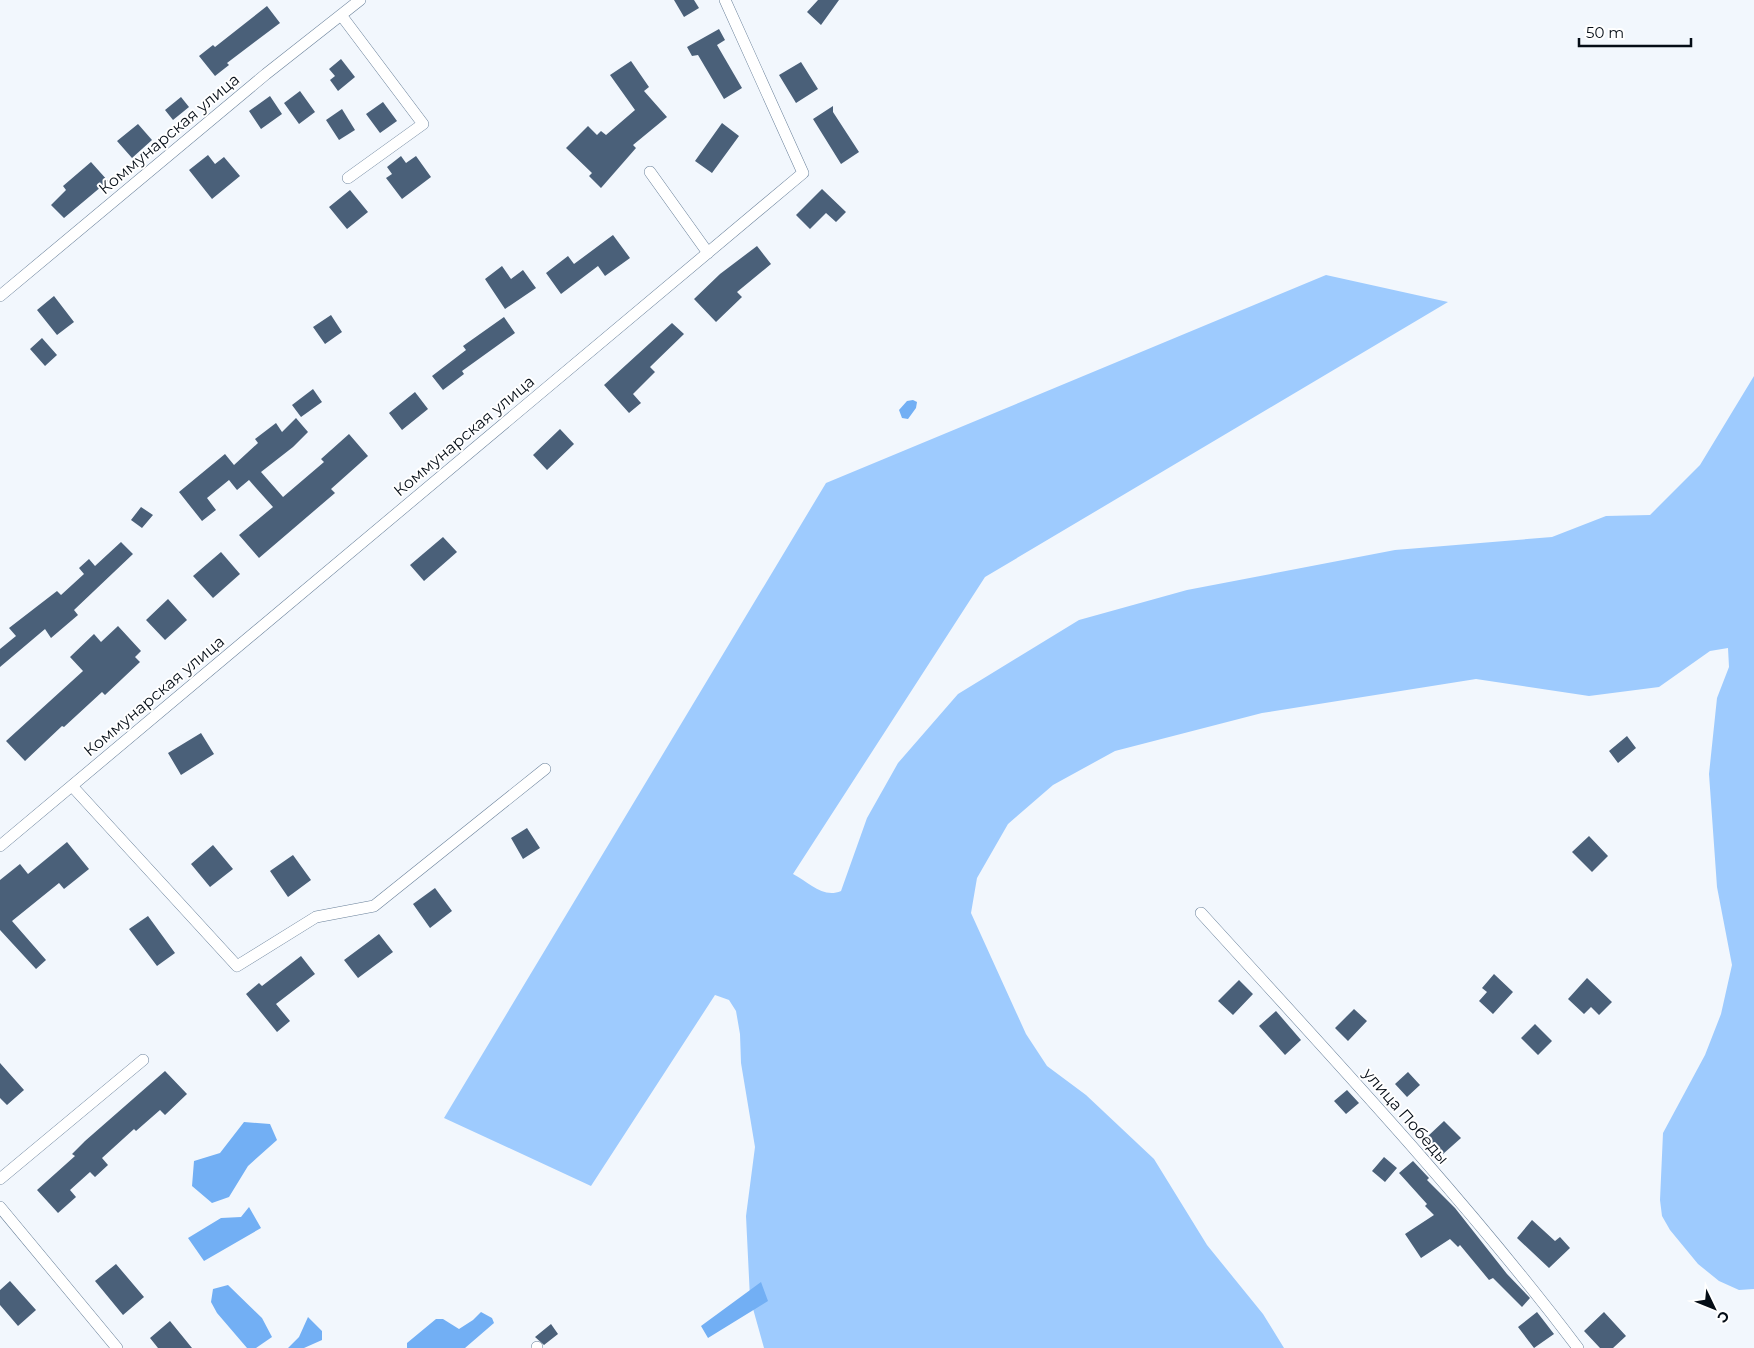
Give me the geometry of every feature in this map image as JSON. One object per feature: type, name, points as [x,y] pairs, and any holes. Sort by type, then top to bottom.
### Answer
[{"type":"street","name":"Коммунарская улица","points":[[0,296],[360,0]]},
{"type":"street","name":"Коммунарская улица","points":[[0,846],[803,173],[724,0]]},
{"type":"street","points":[[341,15],[423,124],[348,178]]},
{"type":"street","points":[[650,172],[708,253]]},
{"type":"street","points":[[72,786],[237,966],[316,917],[374,906],[546,768]]},
{"type":"street","name":"улица Победы","points":[[1201,913],[1405,1136],[1545,1304],[1578,1348]]},
{"type":"street","points":[[0,1179],[143,1060]]},
{"type":"street","points":[[0,1207],[116,1348]]},
{"type":"shaded area","points":[[1326,275],[1448,302],[985,577],[793,874],[816,889],[828,893],[841,891],[867,818],[898,763],[958,694],[1079,620],[1187,590],[1395,550],[1552,537],[1606,516],[1650,515],[1700,465],[1754,376],[1754,1289],[1739,1290],[1719,1281],[1698,1264],[1670,1230],[1662,1216],[1660,1200],[1663,1133],[1705,1055],[1721,1014],[1732,965],[1717,887],[1709,774],[1717,698],[1729,667],[1728,648],[1710,651],[1659,687],[1589,696],[1476,679],[1262,713],[1115,751],[1053,785],[1008,824],[977,878],[971,913],[1026,1034],[1047,1066],[1086,1095],[1154,1159],[1207,1245],[1263,1314],[1284,1348],[764,1348],[750,1298],[746,1216],[755,1147],[741,1063],[740,1034],[736,1011],[729,1000],[715,995],[591,1186],[444,1118],[826,483]]},
{"type":"shaded area","points":[[913,400],[917,402],[916,408],[908,419],[902,418],[899,410],[907,401]]},
{"type":"shaded area","points":[[244,1122],[270,1124],[277,1140],[248,1166],[229,1197],[212,1203],[192,1186],[194,1161],[220,1153]]},
{"type":"shaded area","points":[[249,1207],[261,1228],[204,1261],[188,1238],[221,1218],[241,1217]]},
{"type":"shaded area","points":[[761,1282],[768,1301],[708,1338],[701,1326]]},
{"type":"shaded area","points":[[228,1285],[262,1318],[272,1337],[256,1348],[247,1348],[217,1313],[211,1302],[213,1289]]},
{"type":"shaded area","points":[[481,1312],[492,1318],[494,1323],[465,1348],[407,1348],[407,1343],[436,1319],[443,1319],[459,1329]]},
{"type":"shaded area","points":[[308,1317],[322,1331],[322,1340],[304,1348],[288,1348],[299,1337]]},
{"type":"building","points":[[674,0],[694,0],[699,8],[684,17]]},
{"type":"building","points":[[818,0],[839,0],[821,25],[807,12]]},
{"type":"building","points":[[267,6],[280,23],[227,63],[229,65],[215,76],[199,56],[213,45],[215,47]]},
{"type":"building","points":[[719,29],[725,40],[717,45],[742,88],[724,99],[698,55],[692,56],[687,47]]},
{"type":"building","points":[[341,59],[355,77],[338,91],[330,80],[335,76],[329,69]]},
{"type":"building","points":[[631,61],[649,87],[644,91],[667,117],[633,145],[636,148],[601,188],[589,176],[592,173],[566,148],[588,126],[597,135],[601,131],[606,135],[635,110],[610,75]]},
{"type":"building","points":[[801,62],[818,89],[796,103],[779,75]]},
{"type":"building","points":[[300,91],[315,112],[299,124],[284,103]]},
{"type":"building","points":[[270,96],[282,114],[261,129],[249,111]]},
{"type":"building","points":[[181,97],[189,107],[173,120],[165,110]]},
{"type":"building","points":[[383,102],[397,121],[380,133],[366,114]]},
{"type":"building","points":[[833,106],[833,112],[859,152],[841,164],[813,119]]},
{"type":"building","points":[[342,109],[355,130],[339,140],[326,120]]},
{"type":"building","points":[[722,123],[739,136],[712,173],[695,161]]},
{"type":"building","points":[[138,124],[152,140],[132,158],[117,141]]},
{"type":"building","points":[[208,155],[215,164],[224,157],[240,176],[212,199],[189,170]]},
{"type":"building","points":[[401,156],[406,163],[416,156],[431,177],[402,199],[386,178],[392,174],[387,167]]},
{"type":"building","points":[[91,162],[108,181],[64,218],[51,205],[66,190],[63,186]]},
{"type":"building","points":[[822,189],[846,212],[836,222],[826,213],[810,229],[796,215]]},
{"type":"building","points":[[350,190],[368,212],[347,229],[329,207]]},
{"type":"building","points":[[613,235],[630,258],[605,276],[598,266],[561,294],[546,273],[568,256],[574,264]]},
{"type":"building","points":[[757,246],[771,264],[737,292],[742,297],[716,322],[694,299],[720,274]]},
{"type":"building","points":[[502,266],[511,279],[523,270],[536,288],[505,309],[485,279]]},
{"type":"building","points":[[54,296],[74,322],[57,335],[37,310]]},
{"type":"building","points":[[331,315],[342,332],[325,344],[313,327]]},
{"type":"building","points":[[504,317],[515,333],[462,371],[464,374],[443,390],[432,376],[466,350],[463,346]]},
{"type":"building","points":[[672,323],[684,334],[650,367],[655,372],[633,394],[641,403],[629,413],[604,385]]},
{"type":"building","points":[[42,338],[57,355],[45,366],[30,349]]},
{"type":"building","points":[[313,389],[322,402],[301,417],[292,405]]},
{"type":"building","points":[[415,392],[428,409],[402,430],[389,413]]},
{"type":"building","points":[[296,418],[308,432],[293,447],[261,472],[283,497],[324,462],[321,459],[349,434],[368,456],[331,489],[335,493],[259,558],[239,535],[273,507],[249,480],[237,490],[229,480],[207,498],[216,510],[202,521],[179,492],[225,454],[234,465],[258,443],[255,439],[276,423],[282,432]]},
{"type":"building","points":[[560,429],[574,444],[547,470],[533,455]]},
{"type":"building","points":[[141,507],[153,515],[142,528],[131,520]]},
{"type":"building","points":[[443,537],[457,552],[424,581],[410,565]]},
{"type":"building","points":[[121,542],[133,554],[74,610],[78,615],[51,638],[45,629],[0,667],[0,649],[16,636],[9,628],[57,591],[61,595],[84,574],[79,568],[89,559],[95,566]]},
{"type":"building","points":[[221,552],[240,574],[213,598],[193,576]]},
{"type":"building","points":[[168,599],[187,620],[165,640],[146,620]]},
{"type":"building","points":[[118,626],[141,651],[135,657],[140,662],[105,695],[102,692],[64,727],[62,726],[25,761],[6,741],[83,671],[70,657],[94,634],[101,642]]},
{"type":"building","points":[[201,733],[214,754],[181,775],[168,753]]},
{"type":"building","points":[[1627,736],[1636,748],[1618,763],[1609,751]]},
{"type":"building","points":[[527,828],[540,848],[523,859],[511,838]]},
{"type":"building","points":[[1589,836],[1608,856],[1592,872],[1572,852]]},
{"type":"building","points":[[67,842],[89,869],[64,889],[59,883],[12,921],[46,960],[36,969],[0,930],[0,880],[20,864],[28,874]]},
{"type":"building","points":[[213,845],[233,869],[210,887],[191,864]]},
{"type":"building","points":[[293,855],[311,880],[288,897],[270,871]]},
{"type":"building","points":[[435,888],[452,911],[430,928],[413,904]]},
{"type":"building","points":[[148,916],[175,953],[157,966],[129,929]]},
{"type":"building","points":[[379,934],[393,952],[358,978],[344,960]]},
{"type":"building","points":[[301,956],[315,974],[276,1004],[290,1021],[277,1032],[246,994],[259,983],[262,986]]},
{"type":"building","points":[[1494,974],[1513,992],[1493,1014],[1479,1001],[1487,992],[1482,988]]},
{"type":"building","points":[[1587,978],[1612,1002],[1599,1015],[1591,1007],[1584,1014],[1568,999]]},
{"type":"building","points":[[1239,980],[1253,994],[1233,1015],[1218,1001]]},
{"type":"building","points":[[1354,1009],[1367,1021],[1348,1041],[1335,1028]]},
{"type":"building","points":[[1276,1011],[1301,1040],[1285,1055],[1259,1026]]},
{"type":"building","points":[[1535,1024],[1552,1041],[1538,1055],[1521,1038]]},
{"type":"building","points":[[0,1063],[24,1090],[7,1105],[0,1098]]},
{"type":"building","points":[[165,1071],[187,1094],[165,1115],[160,1110],[136,1131],[134,1129],[102,1158],[108,1165],[95,1177],[90,1172],[70,1190],[76,1197],[58,1213],[37,1190],[75,1156],[72,1154],[85,1141]]},
{"type":"building","points":[[1408,1072],[1420,1085],[1407,1097],[1395,1084]]},
{"type":"building","points":[[1347,1090],[1359,1103],[1346,1114],[1334,1101]]},
{"type":"building","points":[[1444,1121],[1461,1138],[1443,1154],[1427,1137]]},
{"type":"building","points":[[1384,1157],[1397,1168],[1385,1182],[1372,1171]]},
{"type":"building","points":[[1413,1161],[1429,1178],[1427,1180],[1455,1208],[1507,1274],[1530,1298],[1522,1307],[1493,1278],[1489,1280],[1460,1245],[1458,1247],[1450,1239],[1421,1258],[1405,1234],[1434,1215],[1425,1206],[1427,1204],[1399,1173]]},
{"type":"building","points":[[1532,1220],[1555,1241],[1560,1237],[1570,1248],[1549,1268],[1517,1238]]},
{"type":"building","points":[[116,1264],[144,1297],[123,1315],[95,1281]]},
{"type":"building","points":[[10,1281],[36,1310],[18,1326],[0,1305],[0,1290]]},
{"type":"building","points":[[1537,1312],[1554,1334],[1534,1348],[1518,1327]]},
{"type":"building","points":[[1604,1312],[1626,1336],[1613,1348],[1600,1348],[1584,1331]]},
{"type":"building","points":[[170,1321],[192,1348],[158,1348],[150,1338]]},
{"type":"building","points":[[551,1324],[558,1334],[544,1345],[535,1337]]}]
